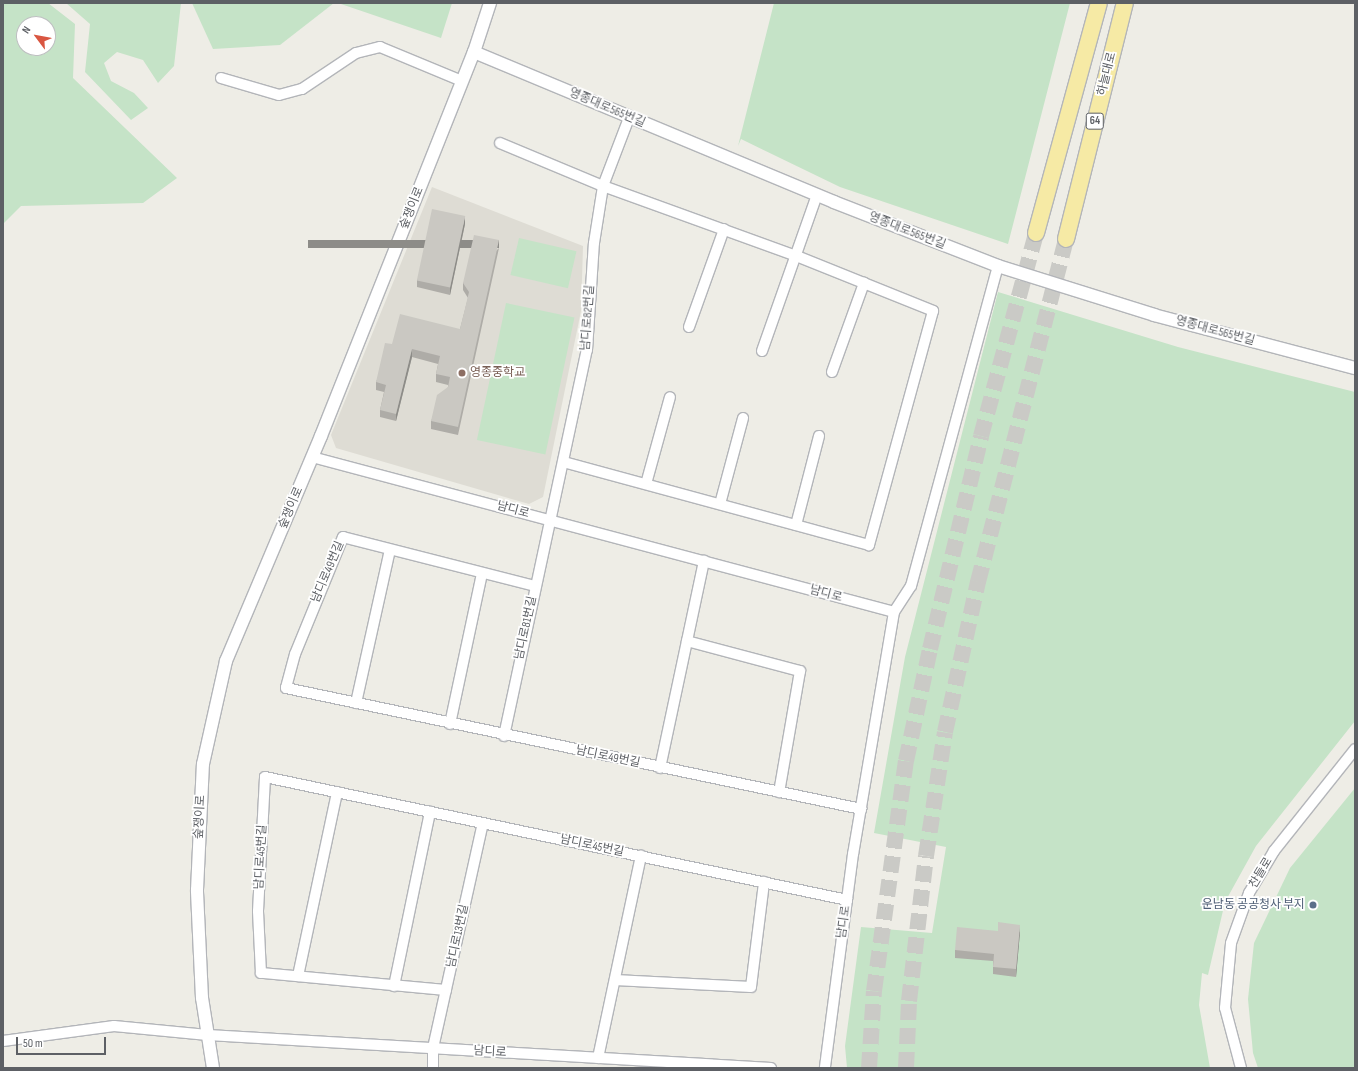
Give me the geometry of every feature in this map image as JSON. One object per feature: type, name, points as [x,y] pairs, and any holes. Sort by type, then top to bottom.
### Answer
[{"type":"highway","name":"64","points":[[1036,234],[1099,3]]},
{"type":"highway","name":"하늘대로","points":[[1066,239],[1125,3]]},
{"type":"street","name":"숲쟁이로","points":[[213,1068],[202,998],[197,890],[203,764],[226,661],[312,457],[474,52],[490,3]]},
{"type":"street","points":[[220,78],[279,95],[302,89],[356,53],[380,48],[462,81]]},
{"type":"street","name":"영종대로565번길","points":[[474,52],[629,118],[817,195],[998,266],[1154,315],[1355,368]]},
{"type":"street","name":"남디로82번길","points":[[549,520],[587,350],[594,243],[604,186],[629,118]]},
{"type":"street","points":[[500,144],[604,186],[794,255],[933,310],[869,544],[563,462]]},
{"type":"street","points":[[762,350],[794,255],[817,195]]},
{"type":"street","points":[[689,328],[724,229]]},
{"type":"street","points":[[894,612],[910,586],[998,266]]},
{"type":"street","points":[[832,372],[864,283]]},
{"type":"street","points":[[646,484],[670,397]]},
{"type":"street","points":[[720,504],[742,418]]},
{"type":"street","points":[[796,525],[819,436]]},
{"type":"street","name":"남디로","points":[[312,457],[894,612],[847,900],[825,1068]]},
{"type":"street","name":"남디로81번길","points":[[504,736],[549,520]]},
{"type":"street","name":"남디로49번길","points":[[390,550],[342,537],[295,654],[286,688],[504,736],[861,809]]},
{"type":"street","points":[[356,704],[390,550],[535,586]]},
{"type":"street","points":[[660,768],[704,561]]},
{"type":"street","points":[[450,724],[482,573]]},
{"type":"street","points":[[687,641],[800,671],[779,792]]},
{"type":"street","name":"찬들로","points":[[1241,1068],[1225,1008],[1231,943],[1249,893],[1274,851],[1355,749]]},
{"type":"street","name":"남디로45번길","points":[[446,990],[261,973],[258,911],[265,777],[847,900]]},
{"type":"street","points":[[298,976],[337,792]]},
{"type":"street","points":[[394,986],[430,812]]},
{"type":"street","name":"남디로13번길","points":[[433,1068],[434,1048],[483,823]]},
{"type":"street","points":[[598,1058],[641,856]]},
{"type":"street","points":[[615,980],[751,988],[764,882]]},
{"type":"street","points":[[3,1041],[114,1026],[208,1035]]},
{"type":"street","name":"남디로","points":[[208,1035],[771,1068]]},
{"type":"shaded area","name":"영종중학교","points":[[432,187],[583,246],[581,311],[543,497],[529,504],[336,448],[331,435]]},
{"type":"green space","points":[[3,3],[48,3],[75,24],[73,78],[177,178],[143,203],[21,206],[3,224]]},
{"type":"green space","points":[[66,3],[181,3],[174,66],[158,83],[143,60],[117,52],[104,63],[111,81],[134,93],[148,108],[131,120],[85,72],[90,24]]},
{"type":"green space","points":[[192,3],[334,3],[280,45],[213,49]]},
{"type":"green space","points":[[338,3],[452,3],[441,38]]},
{"type":"green space","points":[[774,3],[1070,3],[1008,244],[840,187],[741,139],[738,146]]},
{"type":"green space","points":[[519,238],[576,251],[568,288],[510,275]]},
{"type":"green space","points":[[998,292],[1178,347],[1355,392],[1355,721],[1256,846],[1225,902],[1208,975],[1202,973],[1199,1005],[1210,1068],[847,1068],[845,1046],[861,927],[932,933],[946,847],[874,833],[905,657]]},
{"type":"green space","points":[[506,303],[574,318],[545,454],[477,440]]},
{"type":"green space","name":"운남동 공공청사 부지","points":[[1355,788],[1355,1068],[1258,1068],[1253,1053],[1248,999],[1254,943],[1290,868]]},
{"type":"building","points":[[432,209],[465,216],[450,287],[417,280]]},
{"type":"building","points":[[474,235],[499,240],[458,427],[431,421],[437,395],[448,387],[450,377],[436,374],[440,356],[412,349],[396,414],[380,410],[386,385],[376,382],[385,343],[392,344],[400,314],[460,329],[469,292],[463,283]]},
{"type":"building","points":[[998,922],[1020,925],[1016,969],[993,967],[994,954],[955,950],[957,927],[998,931]]},
{"type":"tunnel","points":[[869,1068],[874,991],[906,761],[930,649],[981,436],[1036,233]]},
{"type":"tunnel","points":[[906,1068],[909,1001],[926,856],[945,732],[978,582],[1066,239]]},
{"type":"place","name":"영종중학교","points":[[462,373]]},
{"type":"place","name":"운남동 공공청사 부지","points":[[1313,905]]}]
